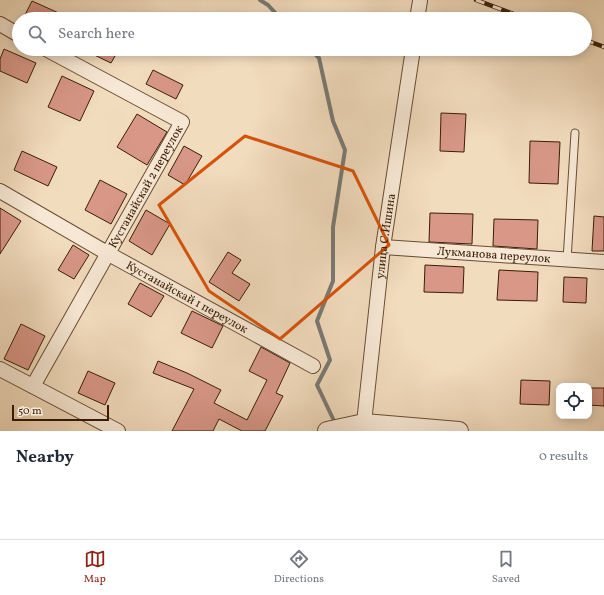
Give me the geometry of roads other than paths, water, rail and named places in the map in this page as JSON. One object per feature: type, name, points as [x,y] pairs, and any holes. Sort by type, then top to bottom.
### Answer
[{"type":"street","points":[[418,12],[420,1]]},
{"type":"street","points":[[0,24],[12,31]]},
{"type":"street","name":"Кустанайскай 2 переулок","points":[[33,386],[182,122],[59,56]]},
{"type":"street","name":"улица С.Ишина","points":[[364,423],[384,247],[412,56]]},
{"type":"street","name":"Кустанайскай 1 переулок","points":[[0,191],[107,253],[313,366]]},
{"type":"street","name":"Лукманова переулок","points":[[384,247],[604,262]]},
{"type":"street","points":[[0,369],[118,431]]},
{"type":"street","points":[[327,431],[364,423],[459,431]]},
{"type":"lane","points":[[567,260],[575,133]]},
{"type":"waterway","points":[[260,0],[268,5],[274,12]]},
{"type":"waterway","points":[[317,56],[319,58],[333,121],[345,150],[333,227],[333,281],[317,321],[330,360],[317,385],[336,425]]},
{"type":"railway","points":[[476,0],[508,12]]},
{"type":"railway","points":[[592,43],[604,47]]}]
